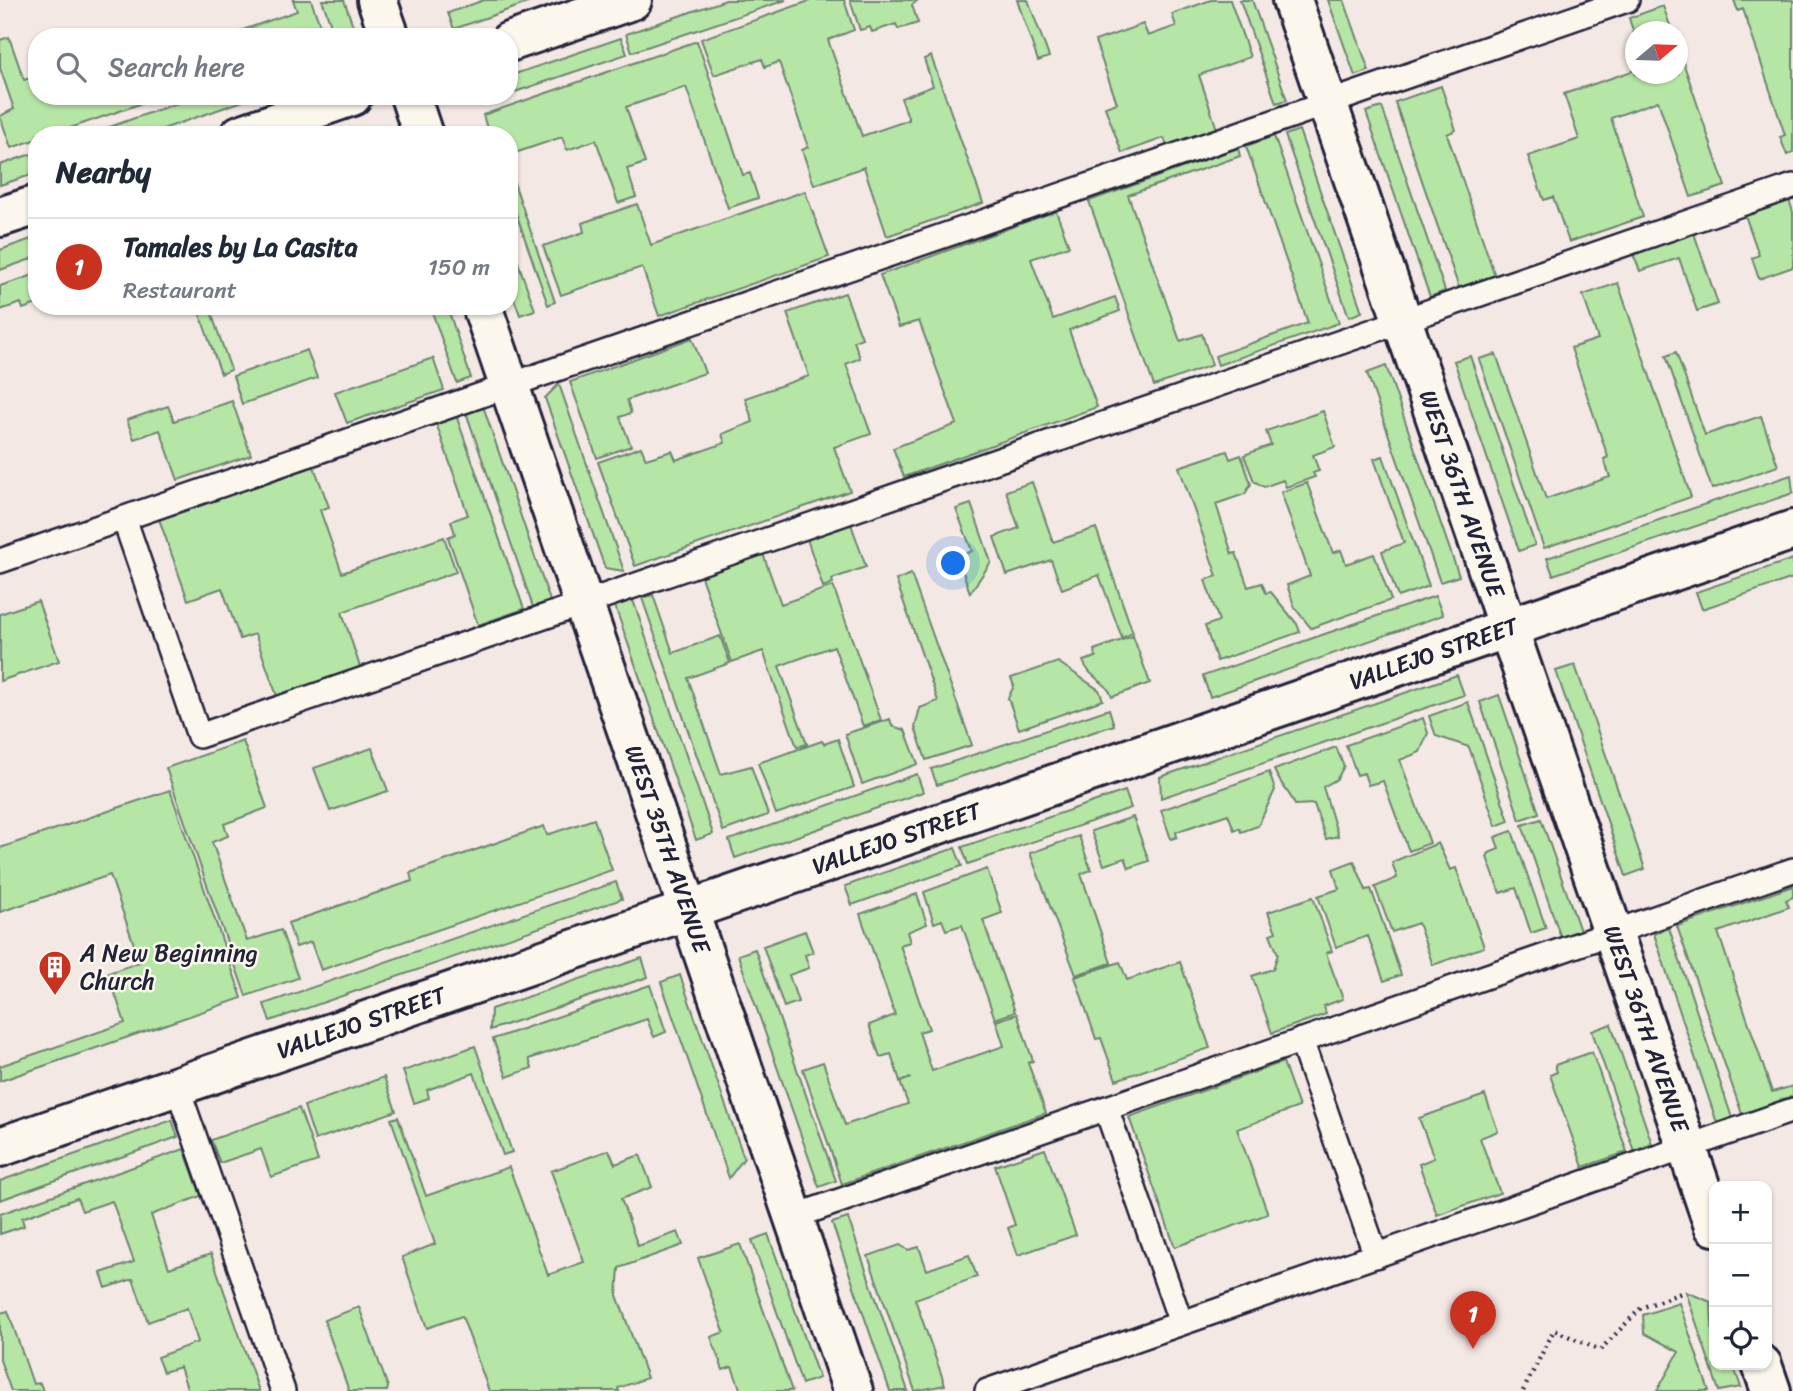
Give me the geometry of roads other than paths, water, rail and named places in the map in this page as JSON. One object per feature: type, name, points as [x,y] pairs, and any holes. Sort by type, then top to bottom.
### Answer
[{"type":"street","points":[[377,0],[387,28]]},
{"type":"street","points":[[518,39],[632,0]]},
{"type":"street","name":"WEST 36TH AVENUE","points":[[1292,0],[1709,1211]]},
{"type":"street","points":[[266,126],[326,105]]},
{"type":"street","points":[[413,105],[420,126]]},
{"type":"street","points":[[0,218],[28,208]]},
{"type":"street","name":"WEST 35TH AVENUE","points":[[485,315],[853,1391]]},
{"type":"street","name":"VALLEJO STREET","points":[[0,1147],[1793,530]]},
{"type":"street","points":[[1764,1370],[1771,1391]]},
{"type":"lane","points":[[0,561],[1627,0]]},
{"type":"lane","points":[[124,518],[199,736],[1793,186]]},
{"type":"lane","points":[[793,1217],[1793,870]]},
{"type":"lane","points":[[1301,1040],[1376,1256]]},
{"type":"lane","points":[[177,1086],[283,1391]]},
{"type":"lane","points":[[1107,1108],[1181,1323]]},
{"type":"lane","points":[[987,1391],[1793,1110]]},
{"type":"place","name":"A New Beginning Church","points":[[55,997]]},
{"type":"place","name":"Tamales by La Casita","points":[[1473,1349]]}]
